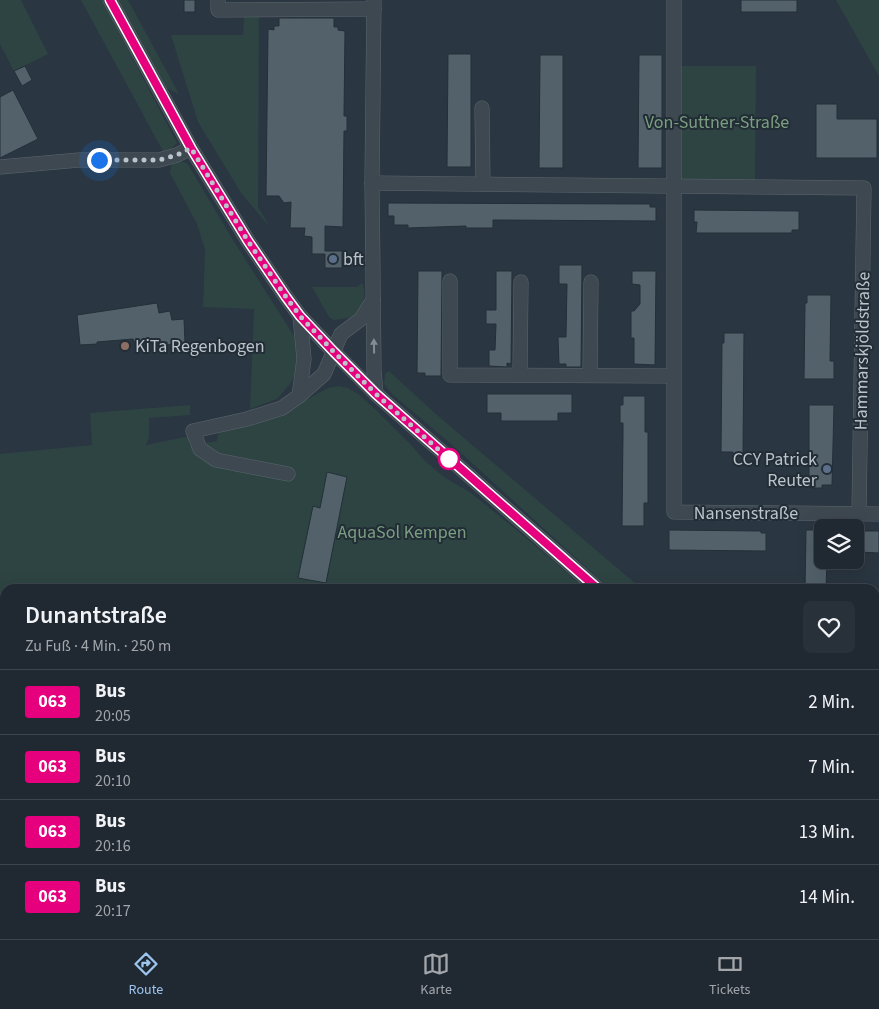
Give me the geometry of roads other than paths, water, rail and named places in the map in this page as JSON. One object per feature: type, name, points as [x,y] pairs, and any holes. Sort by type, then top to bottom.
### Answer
[{"type":"street","points":[[110,0],[191,148],[248,241],[300,316],[376,394],[592,584]]},
{"type":"street","points":[[218,0],[218,10],[374,5],[372,183],[374,370],[376,394]]},
{"type":"street","points":[[450,281],[450,375],[673,376],[674,0]]},
{"type":"street","points":[[482,108],[483,184]]},
{"type":"street","points":[[0,167],[79,160],[159,160],[177,155],[191,148]]},
{"type":"street","points":[[372,183],[674,186]]},
{"type":"street","name":"Hammarskjöldstraße","points":[[674,186],[864,188],[859,514]]},
{"type":"street","points":[[520,375],[521,282]]},
{"type":"street","points":[[590,376],[591,282]]},
{"type":"street","points":[[288,474],[216,460],[200,449],[193,431],[247,419],[282,408],[300,396],[324,374],[341,334],[361,319],[373,299]]},
{"type":"street","points":[[300,316],[304,359],[300,396]]},
{"type":"street","name":"Nansenstraße","points":[[673,376],[674,512],[879,514]]},
{"type":"place","name":"bft","points":[[333,259]]},
{"type":"place","name":"KiTa Regenbogen","points":[[125,346]]},
{"type":"place","name":"CCY Patrick Reuter","points":[[827,469]]},
{"type":"park label","name":"Von-Suttner-Straße","points":[[717,122]]},
{"type":"park label","name":"AquaSol Kempen","points":[[402,532]]}]
